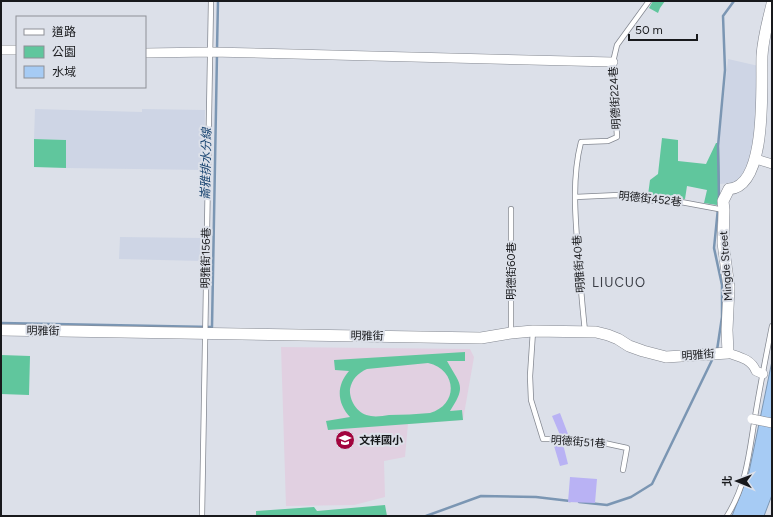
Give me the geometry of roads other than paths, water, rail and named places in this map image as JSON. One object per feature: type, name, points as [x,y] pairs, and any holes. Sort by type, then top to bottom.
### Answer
[{"type":"street","name":"Mingde Street","points":[[728,353],[727,330],[729,287],[723,243],[723,201],[729,190],[736,189],[743,183],[756,159],[762,102],[762,55],[767,22],[772,4]]},
{"type":"street","points":[[1,50],[16,50]]},
{"type":"street","points":[[146,53],[210,52],[613,62]]},
{"type":"street","points":[[756,159],[772,164]]},
{"type":"street","name":"明雅街","points":[[1,330],[481,338],[533,331],[585,332],[608,335],[629,346],[666,357],[728,353]]},
{"type":"street","points":[[728,353],[746,359],[753,365],[756,371],[763,374]]},
{"type":"street","points":[[752,419],[772,423]]},
{"type":"lane","name":"明雅街156巷","points":[[202,516],[211,1]]},
{"type":"lane","name":"明德街224巷","points":[[575,197],[578,155],[581,142],[608,141],[617,137],[613,62],[617,45],[649,1]]},
{"type":"lane","name":"明德街452巷","points":[[575,197],[619,195],[647,200],[681,202],[724,210]]},
{"type":"lane","name":"明雅街40巷","points":[[575,197],[576,230],[585,332]]},
{"type":"lane","name":"明德街60巷","points":[[511,208],[511,333]]},
{"type":"lane","points":[[727,516],[738,496],[746,473],[772,326]]},
{"type":"lane","name":"明德街51巷","points":[[533,331],[530,376],[531,400],[543,439],[568,439],[575,442],[590,440],[627,448],[623,470]]},
{"type":"water","points":[[772,361],[772,495],[764,516],[732,516],[749,472]]},
{"type":"waterway","name":"崙雅排水分線","points":[[217,49],[218,1]]},
{"type":"waterway","points":[[719,199],[718,146],[725,70],[723,16],[734,1]]},
{"type":"waterway","name":"崙雅排水分線","points":[[1,323],[212,327],[217,54]]},
{"type":"waterway","points":[[717,350],[722,317],[722,285],[714,248],[718,208]]},
{"type":"waterway","points":[[579,502],[607,505],[631,497],[652,484],[713,358]]},
{"type":"waterway","points":[[426,516],[481,496],[536,497],[570,501]]},
{"type":"place","name":"文祥國小","points":[[345,440]]},
{"type":"district","name":"LIUCUO","points":[[619,282]]}]
